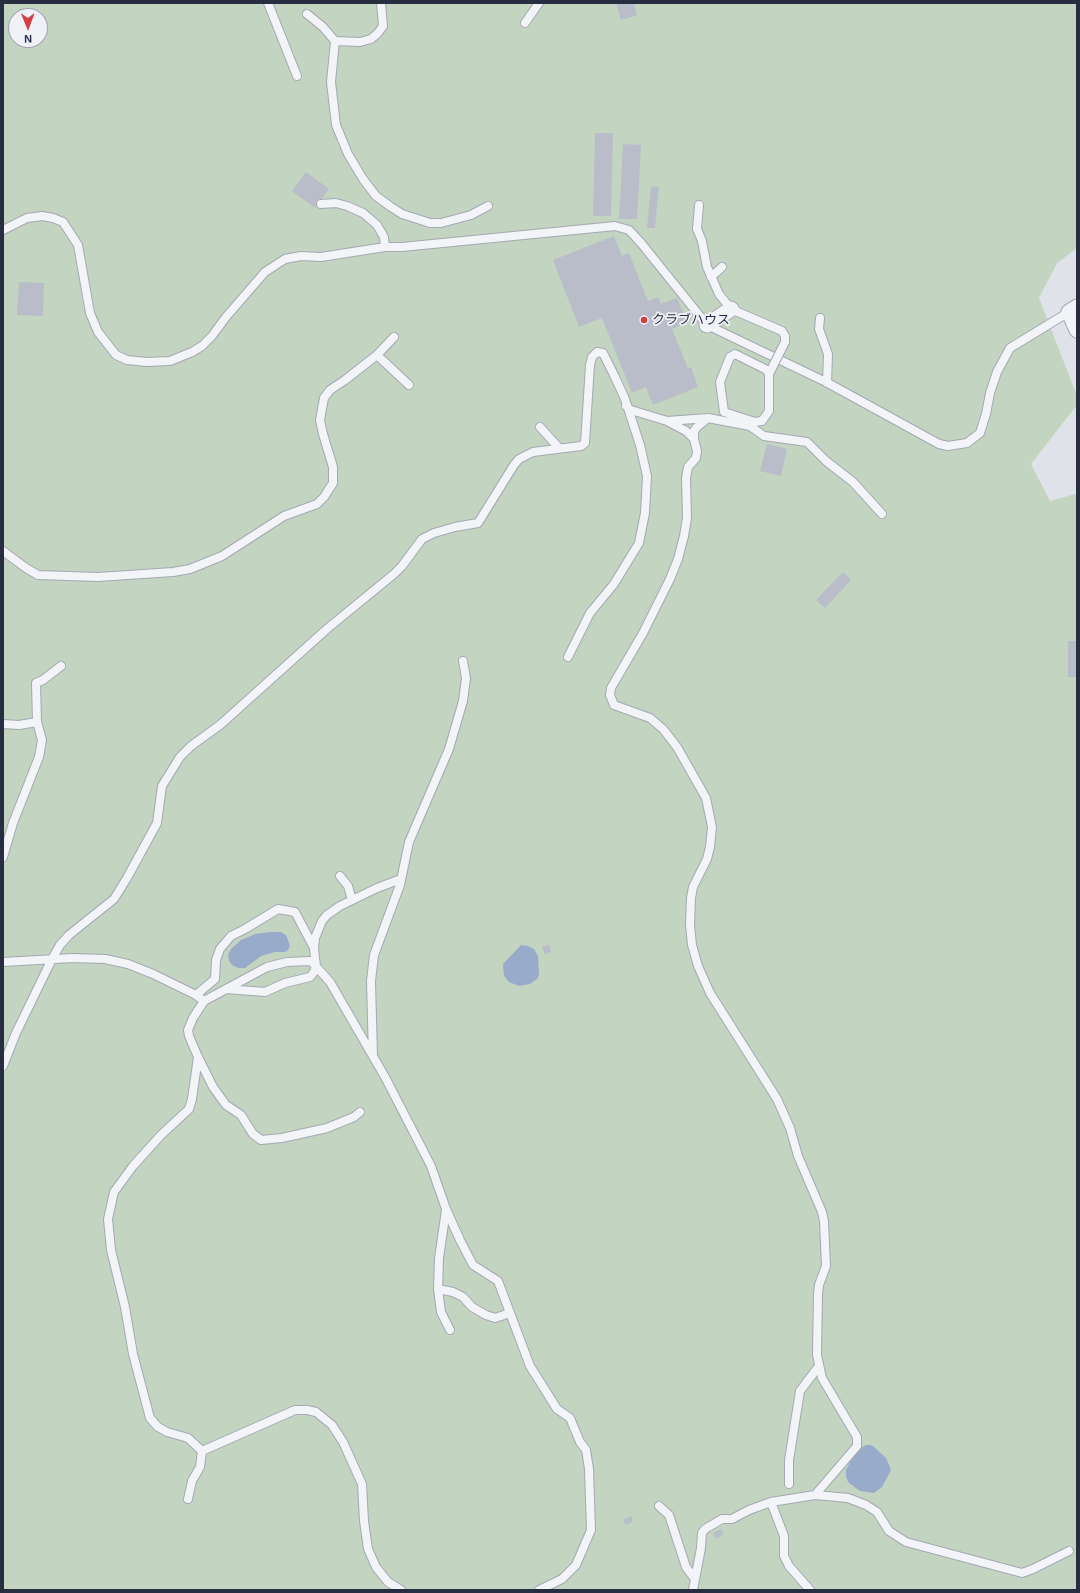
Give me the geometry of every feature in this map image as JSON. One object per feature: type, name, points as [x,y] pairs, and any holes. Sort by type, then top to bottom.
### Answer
[{"type":"street","points":[[707,325],[731,309]]},
{"type":"street","points":[[1073,310],[1077,330]]},
{"type":"lane","points":[[268,3],[297,76]]},
{"type":"lane","points":[[335,41],[360,42],[371,39],[383,26],[381,3]]},
{"type":"lane","points":[[525,23],[539,3]]},
{"type":"lane","points":[[307,14],[323,27],[335,41],[331,82],[336,125],[348,154],[363,179],[376,196],[402,214],[430,223],[441,223],[471,216],[488,206]]},
{"type":"lane","points":[[322,204],[336,203],[363,213],[377,225],[384,237],[385,248]]},
{"type":"lane","points":[[699,205],[697,229],[702,241],[707,267],[719,294],[731,309],[782,331],[785,336],[785,342],[771,371],[770,410],[762,421],[755,422],[724,412],[720,382],[730,357],[735,354],[771,371]]},
{"type":"lane","points":[[3,230],[27,218],[42,216],[63,222],[78,245],[90,312],[98,332],[116,356],[127,360],[147,362],[170,361],[202,346],[265,272],[285,259],[301,256],[321,257],[385,248],[615,226],[629,230],[707,325],[827,383],[939,444],[948,446],[967,444],[980,433],[997,372],[1010,348],[1073,310]]},
{"type":"lane","points":[[711,277],[722,267]]},
{"type":"lane","points":[[820,318],[819,330],[828,354],[827,383]]},
{"type":"lane","points":[[3,551],[38,575],[90,577],[173,572],[190,569],[222,556],[284,516],[317,504],[324,496],[333,483],[333,467],[320,420],[324,398],[330,390],[377,355],[394,337]]},
{"type":"lane","points":[[3,1066],[16,1033],[52,959],[69,935],[114,898],[118,892],[157,823],[162,786],[180,757],[191,746],[225,721],[322,634],[394,574],[402,566],[422,539],[434,533],[455,527],[478,524],[519,459],[533,452],[581,446],[585,443],[590,365],[592,356],[597,352],[602,354],[614,375],[634,424],[646,468],[645,513],[639,543],[632,557],[614,584],[590,613],[568,657]]},
{"type":"lane","points":[[377,355],[409,385]]},
{"type":"lane","points":[[626,406],[631,410],[667,421],[686,431],[694,439]]},
{"type":"lane","points":[[667,421],[708,418],[750,426],[764,436],[807,442],[826,461],[853,482],[882,514]]},
{"type":"lane","points":[[708,418],[694,431],[697,451],[696,458],[688,467],[686,478],[687,518],[678,559],[643,633],[611,688],[610,695],[614,705],[650,718],[663,729],[678,747],[706,798],[712,831],[707,859],[693,887],[691,898],[690,925],[692,945],[698,966],[710,993],[777,1099],[785,1115],[798,1156],[822,1212],[826,1266],[819,1284],[817,1355],[822,1378],[857,1438],[857,1446],[815,1495]]},
{"type":"lane","points":[[540,427],[559,448]]},
{"type":"lane","points":[[373,1056],[371,981],[374,955],[401,879],[409,842],[449,750],[463,701],[466,678],[463,661]]},
{"type":"lane","points":[[3,857],[13,823],[39,757],[42,740],[37,722],[36,683],[43,680],[61,666]]},
{"type":"lane","points":[[3,724],[37,722]]},
{"type":"lane","points":[[340,876],[348,886],[352,900]]},
{"type":"lane","points":[[226,989],[265,992],[285,983],[310,977],[316,966],[314,949],[315,938],[327,915],[352,900],[401,879]]},
{"type":"lane","points":[[196,995],[215,979],[220,949],[231,936],[278,909],[295,912],[314,949]]},
{"type":"lane","points":[[3,962],[73,958],[105,959],[128,964],[153,974],[196,995],[204,1001]]},
{"type":"lane","points":[[360,1112],[354,1117],[332,1127],[282,1138],[261,1140],[253,1134],[240,1115],[226,1105],[213,1087],[189,1036],[188,1030],[193,1018],[204,1001],[242,982],[267,967],[287,962],[310,961],[330,982],[373,1056],[431,1166],[446,1209],[473,1266],[498,1281],[530,1366],[557,1409],[570,1418],[580,1442],[586,1450],[589,1469],[591,1530],[576,1565],[562,1579],[539,1590]]},
{"type":"lane","points":[[198,1057],[192,1099],[189,1109],[161,1135],[133,1166],[114,1192],[108,1219],[111,1250],[125,1307],[133,1354],[150,1418],[158,1427],[167,1432],[188,1438],[202,1451]]},
{"type":"lane","points":[[446,1209],[439,1258],[438,1289],[441,1312],[450,1330]]},
{"type":"lane","points":[[438,1289],[453,1292],[463,1298],[472,1307],[486,1315],[495,1318],[510,1313]]},
{"type":"lane","points":[[789,1484],[789,1460],[800,1391],[819,1366]]},
{"type":"lane","points":[[202,1451],[295,1410],[316,1412],[332,1426],[343,1442],[362,1484],[368,1549],[376,1567],[388,1582],[402,1590]]},
{"type":"lane","points":[[188,1499],[192,1481],[200,1467],[202,1451]]},
{"type":"lane","points":[[693,1590],[702,1533],[705,1529],[722,1519],[732,1519],[749,1510],[772,1502],[815,1495],[848,1498],[866,1505],[876,1512],[889,1531],[906,1542],[1022,1573],[1033,1570],[1069,1551]]},
{"type":"lane","points":[[772,1502],[784,1536],[784,1556],[789,1566],[810,1590]]},
{"type":"lane","points":[[659,1506],[669,1515],[686,1567],[695,1579]]},
{"type":"green space","points":[[3,3],[1077,3],[1077,248],[1057,263],[1039,298],[1077,396],[1077,405],[1031,464],[1050,501],[1075,494],[1077,496],[1077,1590],[3,1590]]},
{"type":"water","points":[[281,932],[286,935],[290,946],[288,950],[285,952],[275,952],[261,956],[245,968],[238,968],[232,965],[229,961],[228,955],[231,949],[241,940],[255,934]]},
{"type":"water","points":[[521,945],[534,949],[538,956],[539,975],[537,979],[530,984],[519,986],[509,982],[504,976],[503,964]]},
{"type":"water","points":[[866,1445],[871,1445],[886,1458],[891,1470],[882,1487],[874,1493],[860,1491],[848,1482],[846,1476],[846,1470],[851,1460],[861,1448]]},
{"type":"building","points":[[616,3],[634,3],[637,15],[621,20]]},
{"type":"building","points":[[595,133],[613,133],[611,216],[593,216]]},
{"type":"building","points":[[623,144],[641,145],[637,219],[619,219]]},
{"type":"building","points":[[306,172],[329,189],[315,208],[292,191]]},
{"type":"building","points":[[651,186],[659,187],[655,228],[647,228]]},
{"type":"building","name":"クラブハウス","points":[[614,236],[622,256],[629,253],[648,301],[658,297],[661,304],[677,298],[687,322],[672,329],[688,368],[691,367],[698,387],[653,405],[646,387],[632,393],[602,318],[579,327],[553,260]]},
{"type":"building","points":[[19,282],[44,283],[43,316],[17,315]]},
{"type":"building","points":[[767,444],[787,449],[781,476],[760,471]]},
{"type":"building","points":[[843,572],[851,580],[825,608],[816,600]]},
{"type":"building","points":[[1068,641],[1077,641],[1077,677],[1068,677]]},
{"type":"building","points":[[549,945],[551,952],[545,954],[542,947]]},
{"type":"building","points":[[631,1516],[633,1521],[626,1525],[623,1520]]},
{"type":"building","points":[[721,1529],[724,1534],[716,1539],[713,1533]]},
{"type":"place","name":"クラブハウス","points":[[644,320]]}]
